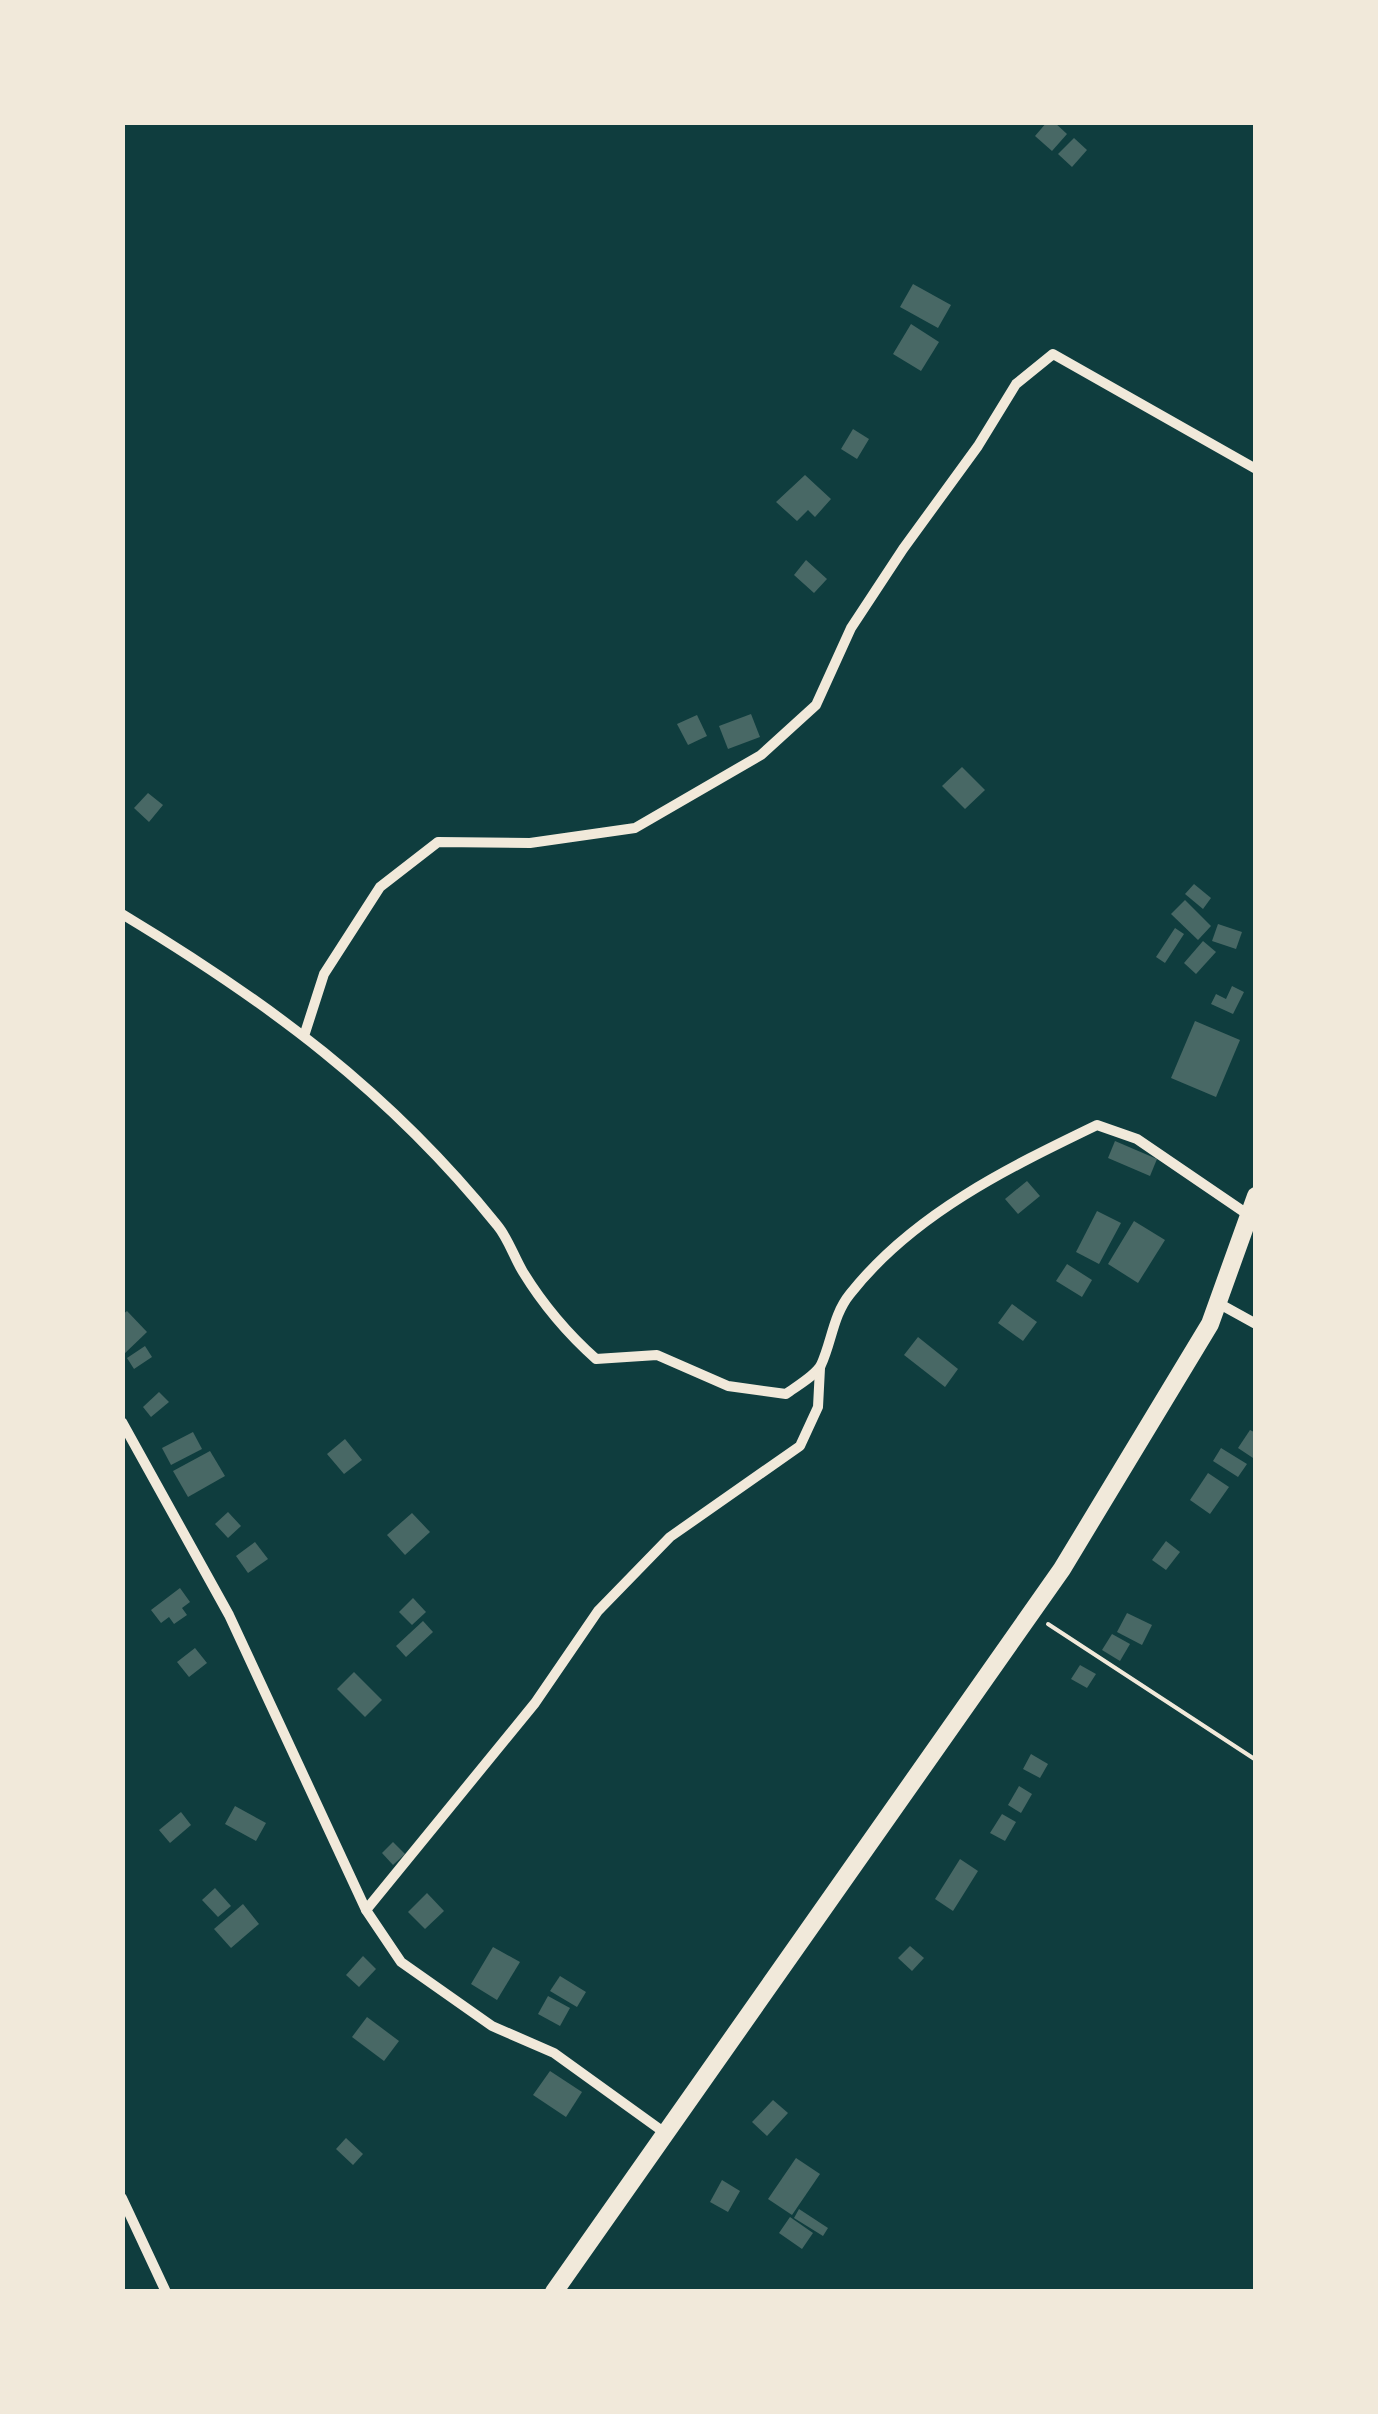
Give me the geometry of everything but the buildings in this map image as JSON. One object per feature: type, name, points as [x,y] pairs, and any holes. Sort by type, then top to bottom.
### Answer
[{"type":"highway","points":[[554,2292],[1031,1613],[1191,1356],[1218,1303],[1256,1196]]},
{"type":"street","points":[[305,1033],[324,974],[380,887],[438,842],[530,843],[634,828],[761,755],[816,705],[851,628],[903,549],[978,446],[1016,384],[1054,354],[1256,470]]},
{"type":"street","points":[[122,914],[305,1033],[400,1114],[500,1228],[524,1273],[576,1341],[596,1360],[657,1355],[728,1386],[786,1394],[820,1368]]},
{"type":"street","points":[[366,1910],[535,1703],[598,1611],[670,1536],[800,1446],[818,1407],[820,1368],[830,1330],[849,1295],[922,1222],[1015,1165],[1097,1125],[1137,1138],[1250,1216]]},
{"type":"street","points":[[1218,1303],[1256,1324]]},
{"type":"street","points":[[122,1422],[230,1615],[366,1910],[401,1962],[492,2026],[554,2053],[665,2134]]},
{"type":"street","points":[[122,2198],[166,2292]]},
{"type":"path","points":[[1031,1613],[1256,1760]]}]
